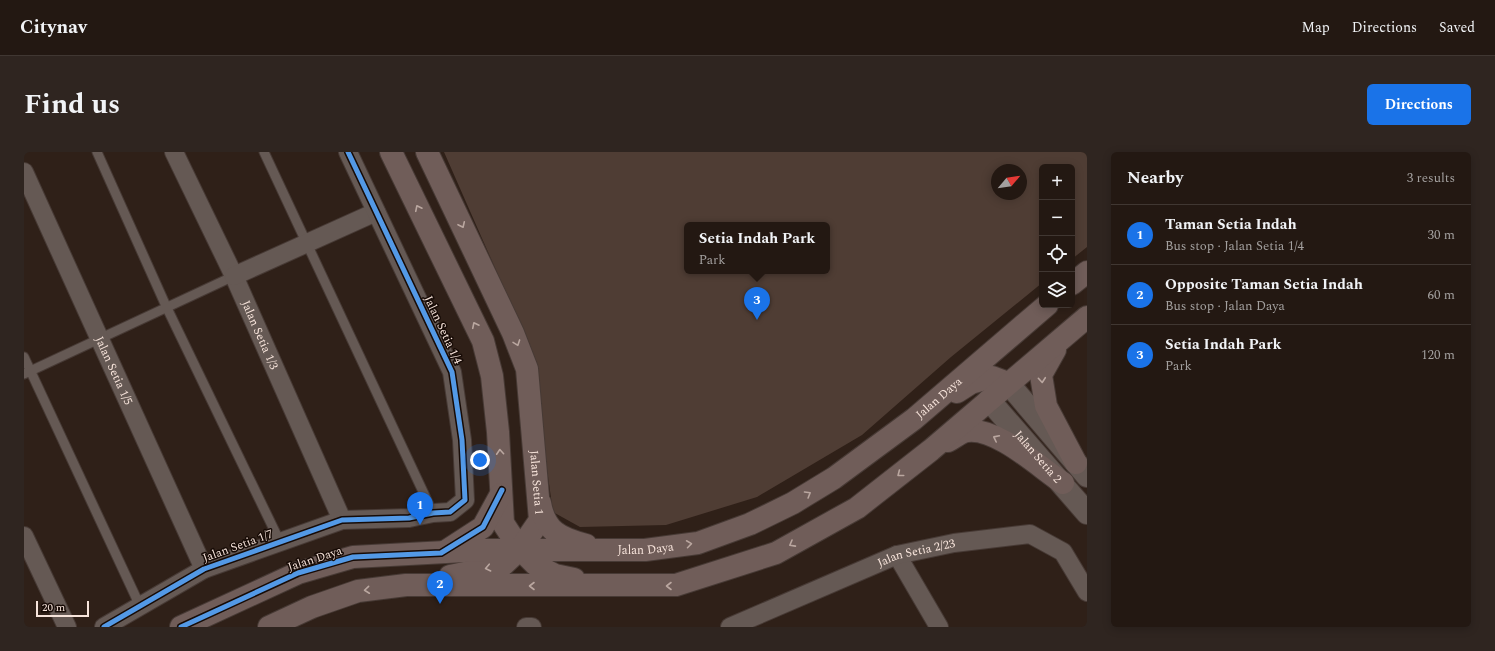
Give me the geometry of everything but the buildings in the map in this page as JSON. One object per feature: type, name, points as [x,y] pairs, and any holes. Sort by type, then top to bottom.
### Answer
[{"type":"main road","points":[[391,152],[483,341],[492,376],[502,490],[503,523],[520,549],[536,565],[555,575],[613,586]]},
{"type":"main road","name":"Jalan Setia 1","points":[[406,585],[503,565],[520,549],[540,520],[527,369],[513,333],[427,152]]},
{"type":"main road","points":[[1075,282],[1087,272]]},
{"type":"main road","name":"Jalan Daya","points":[[181,627],[298,573],[353,557],[520,549],[645,550],[698,543],[750,524],[792,503],[834,478],[914,419],[1043,308]]},
{"type":"main road","points":[[269,627],[312,608],[358,591],[406,585],[676,586],[776,553],[857,508],[931,450],[989,400],[1000,380],[1082,321]]},
{"type":"main road","points":[[1082,321],[1052,355],[1041,375],[1046,406],[1082,470]]},
{"type":"main road","points":[[1000,380],[998,357],[1027,322]]},
{"type":"main road","points":[[914,419],[971,384],[1000,380]]},
{"type":"main road","points":[[931,450],[966,431],[986,432],[1005,442],[1063,483]]},
{"type":"main road","points":[[538,488],[543,518],[554,532],[567,540],[608,550]]},
{"type":"main road","points":[[441,553],[483,527],[502,490]]},
{"type":"street","name":"Jalan Setia 1/3","points":[[174,152],[234,276],[342,520]]},
{"type":"street","name":"Jalan Setia 1/4","points":[[342,520],[409,518],[433,513],[450,512],[465,500],[462,440],[452,372],[348,152]]},
{"type":"street","name":"Jalan Setia 1/5","points":[[24,172],[204,568]]},
{"type":"street","points":[[234,276],[376,212]]},
{"type":"street","name":"Jalan Setia 2","points":[[1000,380],[1082,470]]},
{"type":"street","name":"Jalan Setia 2","points":[[989,400],[1063,483],[1087,513]]},
{"type":"street","name":"Jalan Setia 1/7","points":[[104,627],[204,568],[342,520]]},
{"type":"street","name":"Jalan Setia 2/23","points":[[730,627],[765,620],[897,555],[954,543],[1030,534],[1063,552],[1087,592]]},
{"type":"street","points":[[24,536],[66,627]]},
{"type":"street","points":[[897,555],[939,627]]},
{"type":"street","points":[[526,627],[532,627]]},
{"type":"lane","points":[[97,152],[166,306],[280,542]]},
{"type":"lane","points":[[264,152],[433,513]]},
{"type":"lane","points":[[27,372],[166,306],[234,276]]},
{"type":"lane","points":[[24,357],[27,372],[140,606]]},
{"type":"shaded area","points":[[444,152],[1087,152],[1087,247],[1075,257],[1075,164],[1039,164],[1039,285],[951,357],[862,435],[757,497],[666,525],[580,527],[553,512],[544,448],[536,361]]},
{"type":"cycle path","points":[[104,627],[204,569],[342,520],[409,518],[433,513],[450,512],[465,500],[462,440],[452,372],[348,152]]},
{"type":"cycle path","points":[[181,627],[298,573],[353,557],[441,553],[483,527],[502,490]]},
{"type":"place","name":"Setia Indah Park","points":[[757,320]]},
{"type":"place","name":"Taman Setia Indah","points":[[420,525]]},
{"type":"place","name":"Opposite Taman Setia Indah","points":[[440,604]]}]
